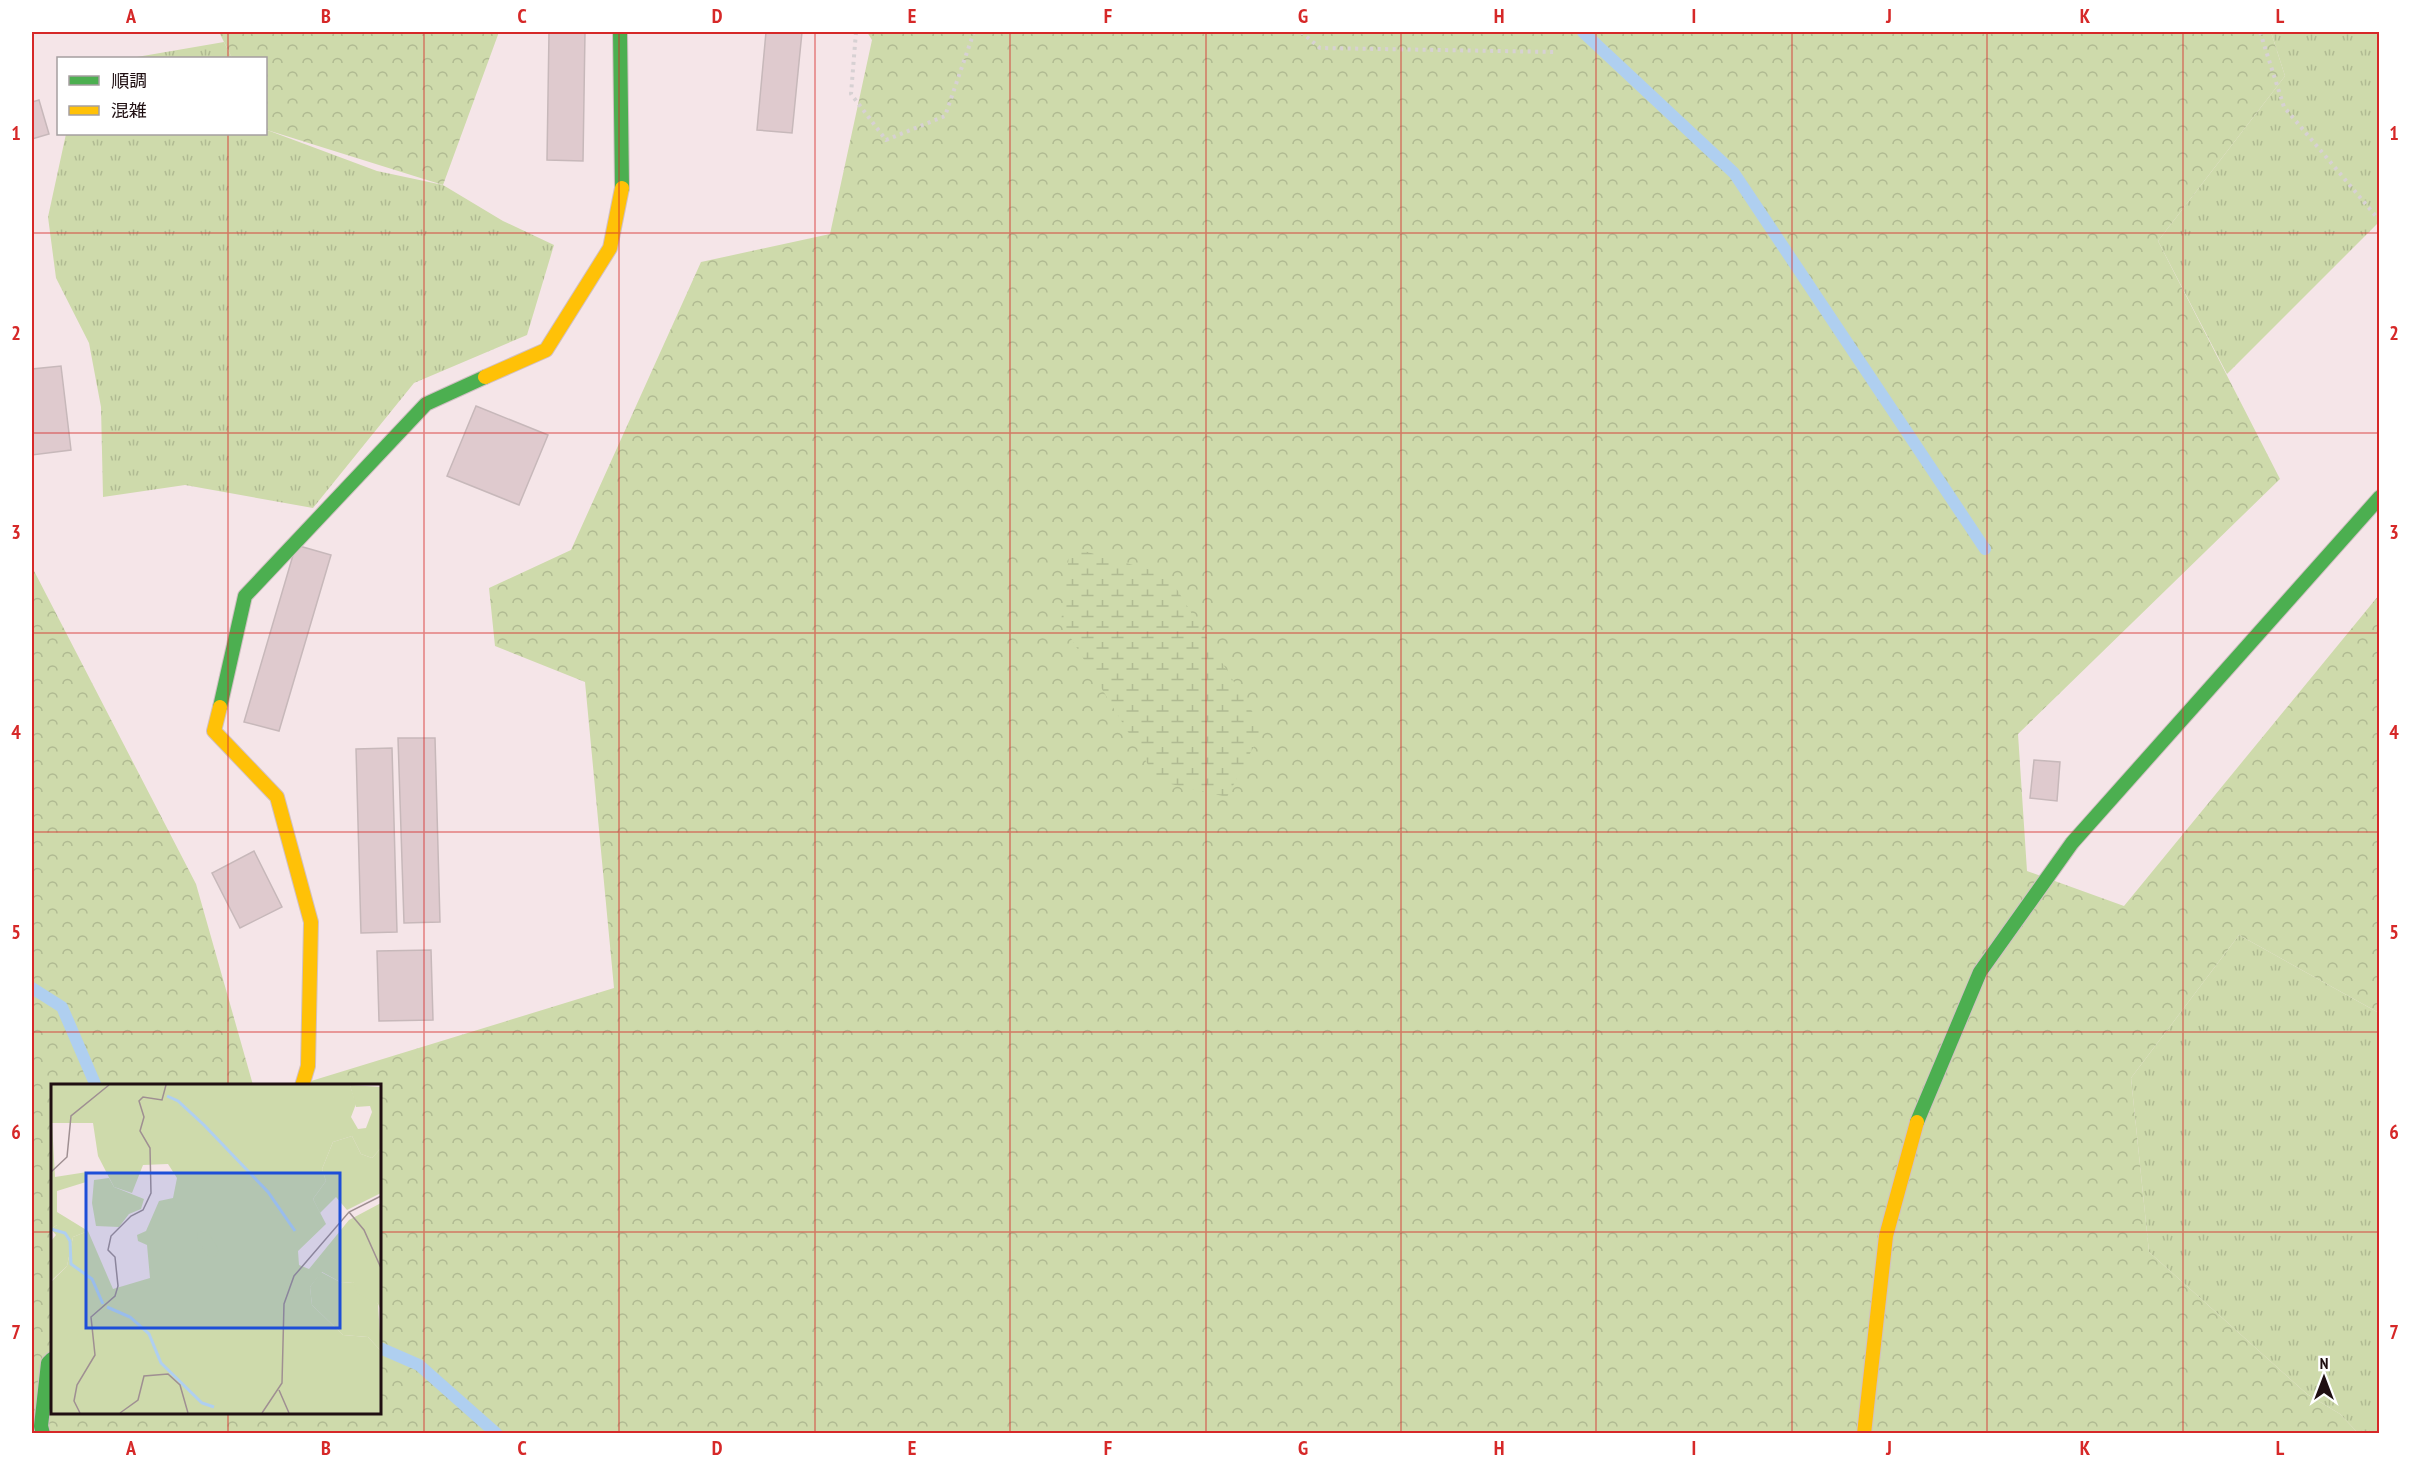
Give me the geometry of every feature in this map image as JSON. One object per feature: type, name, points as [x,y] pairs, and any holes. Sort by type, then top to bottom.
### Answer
[{"type":"street","points":[[303,1084],[308,1066],[311,922],[277,798],[214,731],[245,596],[426,404],[546,350],[610,248],[622,185],[620,32]]},
{"type":"street","points":[[1864,1434],[1886,1236],[1920,1112],[1980,972],[2072,843],[2379,497]]},
{"type":"street","points":[[43,1434],[41,1426],[48,1363],[51,1360]]},
{"type":"path","points":[[856,32],[851,94],[886,140],[945,116],[974,32]]},
{"type":"path","points":[[1301,32],[1320,48],[1557,52]]},
{"type":"path","points":[[2260,32],[2284,108],[2379,221]]},
{"type":"green space","points":[[219,32],[499,32],[443,185],[267,130],[267,57],[232,57]]},
{"type":"green space","points":[[867,32],[2271,32],[2285,76],[2158,241],[2280,479],[2018,734],[2027,871],[2124,906],[2379,595],[2379,1013],[2239,935],[2131,1078],[2149,1252],[2307,1394],[2340,1414],[2358,1433],[32,1433],[32,567],[196,884],[253,1084],[51,1084],[51,1414],[381,1414],[381,1084],[301,1084],[614,988],[585,682],[495,646],[489,588],[571,550],[701,262],[830,234],[872,40]]},
{"type":"green space","points":[[2271,32],[2379,32],[2379,226],[2377,224],[2227,374],[2158,241],[2285,76]]},
{"type":"green space","points":[[224,42],[232,57],[137,57]]},
{"type":"green space","points":[[267,130],[377,171],[443,185],[503,221],[554,245],[527,335],[414,383],[313,508],[185,485],[103,497],[101,407],[89,343],[56,278],[48,217],[66,135],[267,135]]},
{"type":"green space","points":[[1070,547],[1168,575],[1263,729],[1227,797],[1158,781],[1061,622]]},
{"type":"green space","points":[[2239,935],[2379,1013],[2379,1433],[2358,1433],[2340,1414],[2307,1394],[2149,1252],[2131,1078]]},
{"type":"building","points":[[549,32],[585,32],[583,161],[547,160]]},
{"type":"building","points":[[766,32],[802,32],[792,133],[757,130]]},
{"type":"building","points":[[39,100],[49,134],[32,139],[32,102]]},
{"type":"building","points":[[61,366],[71,450],[32,455],[32,369]]},
{"type":"building","points":[[476,406],[548,435],[519,505],[447,476]]},
{"type":"building","points":[[296,545],[331,555],[279,731],[244,722]]},
{"type":"building","points":[[398,738],[435,738],[440,922],[404,923]]},
{"type":"building","points":[[392,748],[397,932],[361,933],[356,749]]},
{"type":"building","points":[[2034,760],[2060,762],[2057,801],[2030,798]]},
{"type":"building","points":[[254,851],[282,907],[240,928],[212,873]]},
{"type":"building","points":[[431,950],[433,1020],[379,1021],[377,951]]},
{"type":"waterway","points":[[1583,32],[1734,173],[1985,549]]},
{"type":"waterway","points":[[32,988],[62,1007],[95,1084]]},
{"type":"waterway","points":[[381,1348],[419,1365],[497,1434]]},
{"type":"traffic: fast","points":[[620,32],[622,188]]},
{"type":"traffic: fast","points":[[220,707],[245,596],[426,404],[485,377]]},
{"type":"traffic: fast","points":[[1917,1122],[1980,972],[2072,843],[2380,497]]},
{"type":"traffic: fast","points":[[43,1434],[41,1426],[48,1363],[51,1360]]},
{"type":"traffic: slow","points":[[485,377],[546,350],[610,248],[622,188]]},
{"type":"traffic: slow","points":[[220,707],[214,731],[277,797],[311,922],[308,1066],[303,1084]]},
{"type":"traffic: slow","points":[[1864,1434],[1886,1236],[1917,1122]]}]
